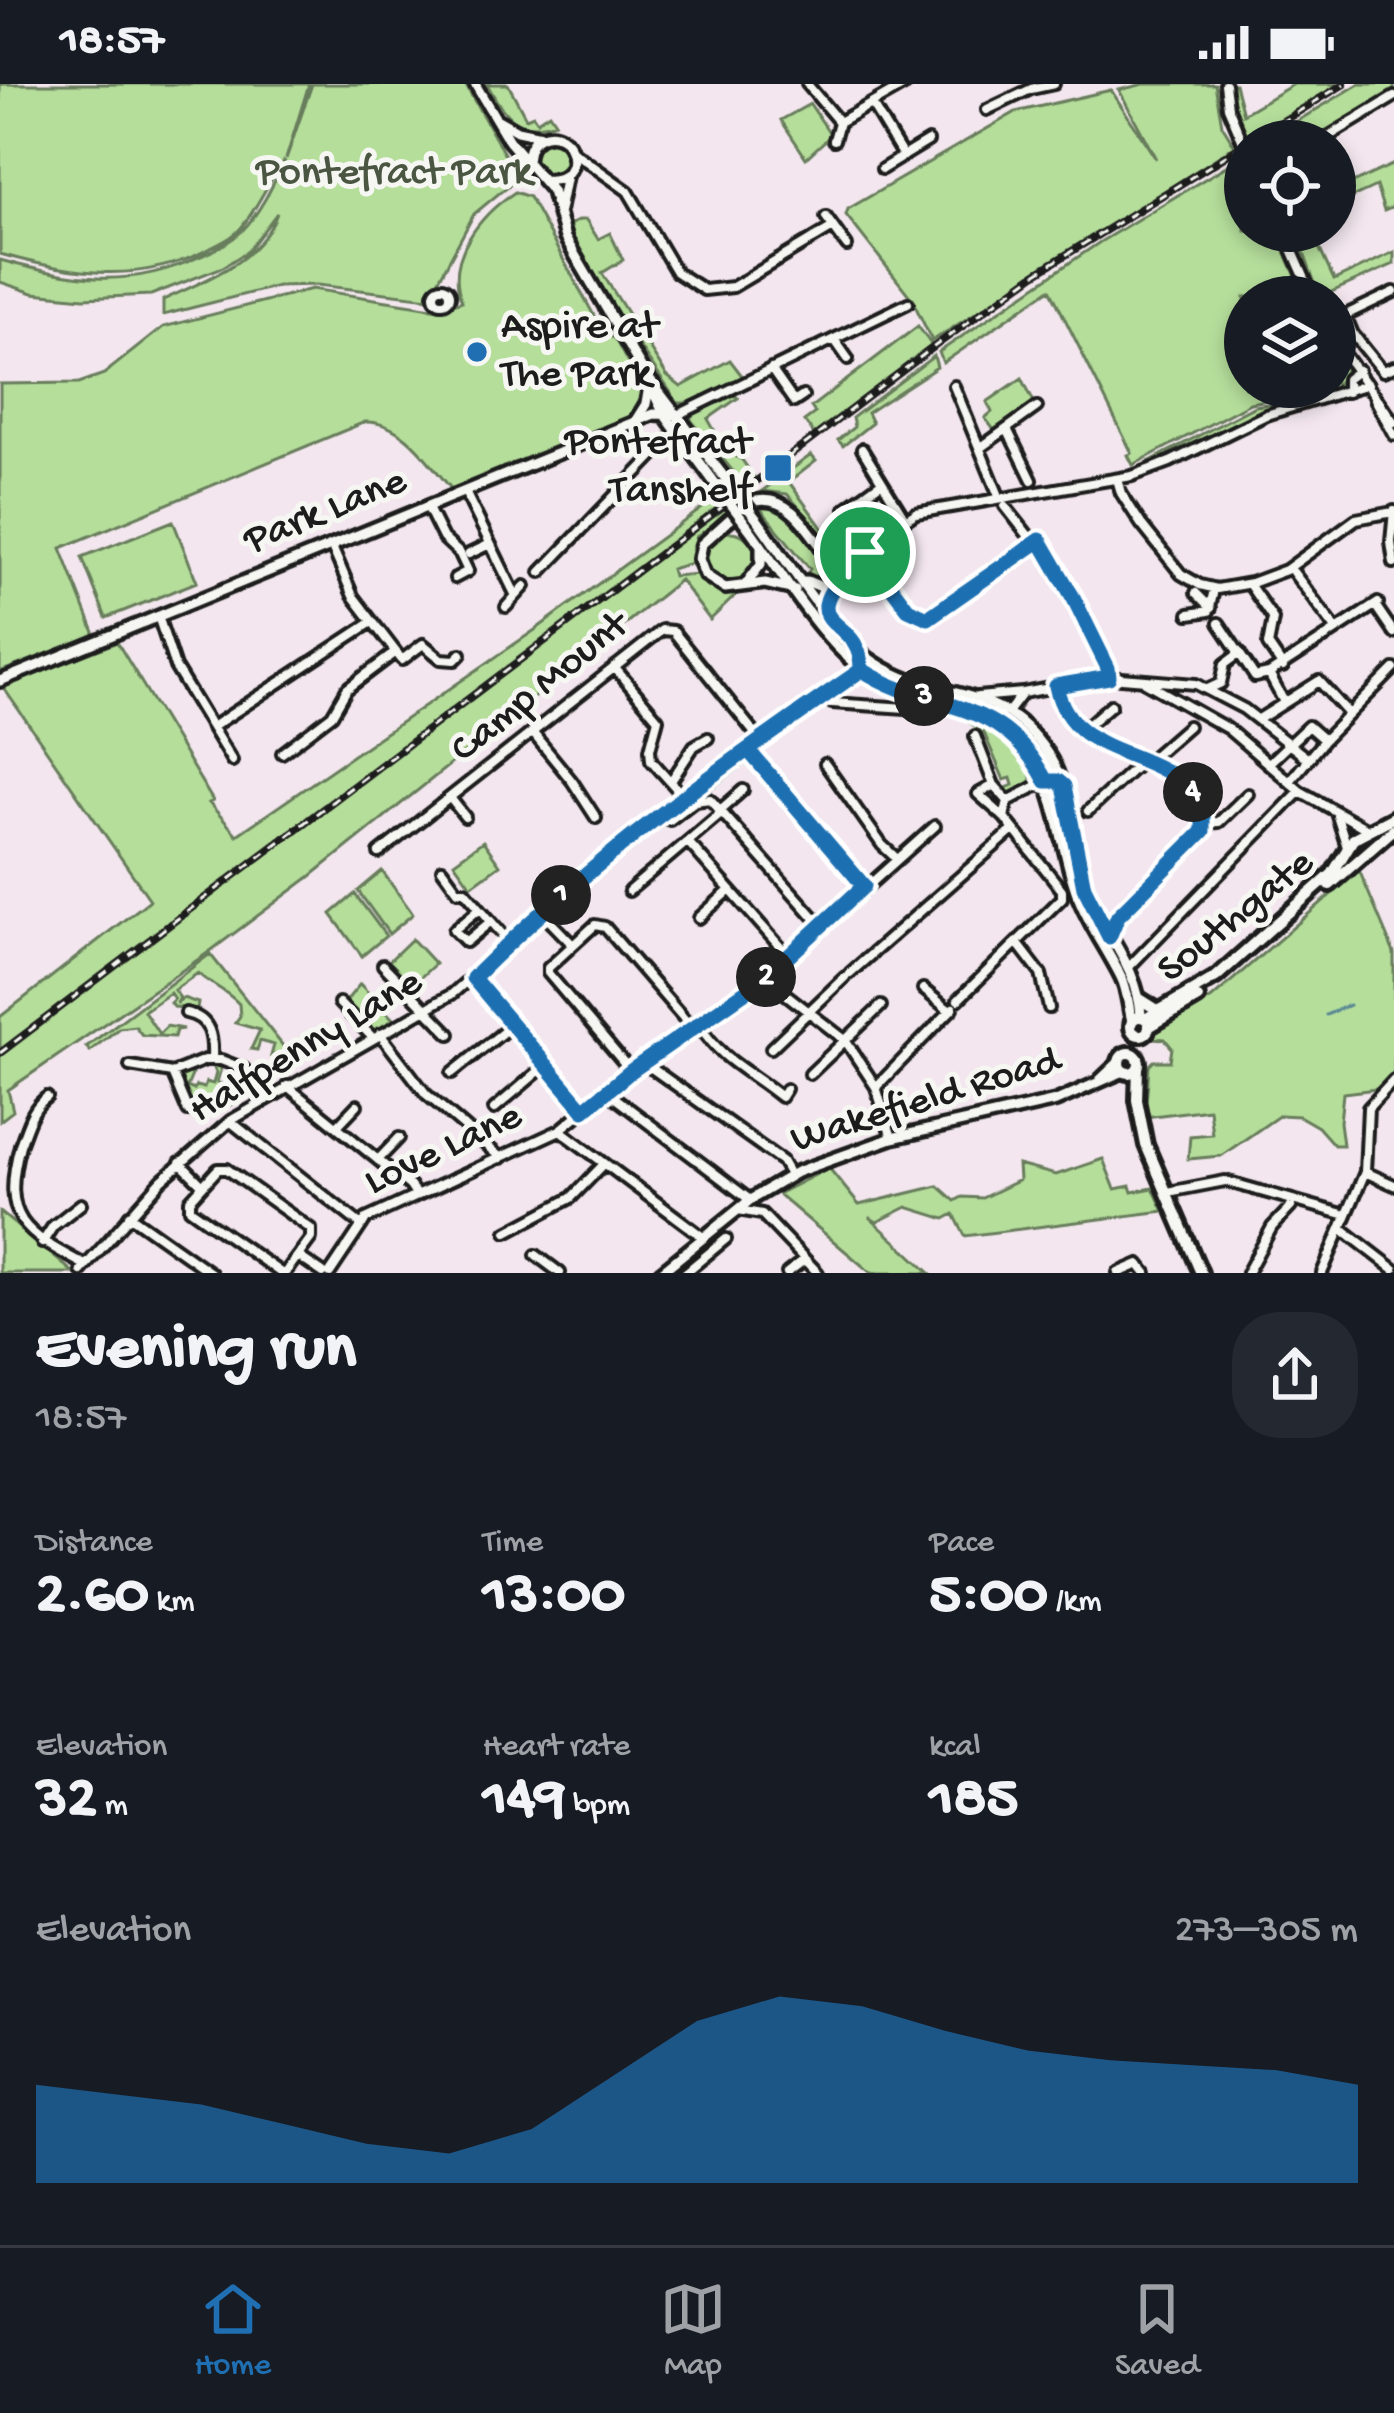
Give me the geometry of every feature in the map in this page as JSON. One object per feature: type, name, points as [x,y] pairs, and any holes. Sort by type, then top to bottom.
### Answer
[{"type":"highway","name":"Southgate","points":[[1141,1025],[1216,977],[1332,874],[1347,848],[1367,829],[1394,817]]},
{"type":"highway","name":"Southgate","points":[[1367,829],[1375,834],[1376,844]]},
{"type":"highway","name":"Southgate","points":[[1141,1025],[1217,985],[1394,829]]},
{"type":"highway","name":"Southgate","points":[[1347,848],[1363,856]]},
{"type":"highway","points":[[1140,999],[1160,1011]]},
{"type":"highway","points":[[1141,1025],[1128,1065],[1146,1145],[1201,1273]]},
{"type":"main road","points":[[475,84],[527,164],[551,191],[565,238],[644,371],[667,399],[676,424]]},
{"type":"main road","points":[[496,119],[518,131],[558,136],[572,151],[559,218]]},
{"type":"main road","points":[[527,164],[530,147],[542,136]]},
{"type":"main road","points":[[543,180],[558,180],[568,171]]},
{"type":"main road","points":[[644,371],[664,414],[860,652],[920,683],[1009,711],[1046,751],[1064,786],[1076,859],[1140,999],[1141,1025]]},
{"type":"main road","points":[[637,422],[649,386]]},
{"type":"main road","name":"Park Lane","points":[[0,681],[664,414]]},
{"type":"main road","points":[[637,422],[658,419],[676,424]]},
{"type":"main road","points":[[752,502],[770,498],[787,505],[838,579]]},
{"type":"main road","points":[[732,517],[702,544],[700,563],[705,575],[730,588],[765,583],[795,590]]},
{"type":"main road","points":[[746,584],[761,564],[766,541]]},
{"type":"main road","points":[[766,541],[826,632],[861,669],[893,687],[984,715],[1029,753],[1046,781],[1076,890],[1141,1025]]},
{"type":"main road","points":[[802,579],[819,586],[838,579]]},
{"type":"main road","points":[[826,612],[826,596],[838,579]]},
{"type":"main road","points":[[860,652],[861,669]]},
{"type":"main road","points":[[861,669],[879,665]]},
{"type":"main road","points":[[1046,751],[1050,767],[1046,781]]},
{"type":"main road","points":[[1046,781],[1064,786]]},
{"type":"main road","name":"Wakefield Road","points":[[660,1273],[750,1200],[790,1175],[892,1138],[1056,1101],[1128,1065]]},
{"type":"street","points":[[808,84],[839,122]]},
{"type":"street","points":[[1003,84],[1006,99]]},
{"type":"street","points":[[986,110],[1054,84]]},
{"type":"street","points":[[1225,84],[1234,120]]},
{"type":"street","points":[[834,140],[839,122],[904,85]]},
{"type":"street","points":[[1356,120],[1394,97]]},
{"type":"street","points":[[872,105],[903,156]]},
{"type":"street","points":[[882,169],[928,141]]},
{"type":"street","points":[[572,151],[634,198],[676,272],[704,290],[733,287],[833,227]]},
{"type":"street","points":[[568,171],[600,171]]},
{"type":"street","points":[[826,217],[847,246]]},
{"type":"street","points":[[1356,310],[1394,292]]},
{"type":"street","points":[[541,572],[676,424],[771,369],[908,303]]},
{"type":"street","points":[[1356,338],[1383,371],[1394,367]]},
{"type":"street","points":[[834,339],[848,358]]},
{"type":"street","points":[[1356,366],[1394,435]]},
{"type":"street","points":[[771,369],[794,402],[803,396]]},
{"type":"street","points":[[953,386],[999,496]]},
{"type":"street","points":[[1356,390],[1370,388]]},
{"type":"street","points":[[1370,388],[1394,422]]},
{"type":"street","points":[[1386,409],[1392,396]]},
{"type":"street","points":[[980,448],[1037,407]]},
{"type":"street","points":[[838,579],[905,519],[939,506],[1117,479],[1170,462],[1258,418],[1292,408]]},
{"type":"street","points":[[1006,429],[1032,480]]},
{"type":"street","points":[[862,449],[905,519]]},
{"type":"street","points":[[1117,479],[1120,493],[1141,524],[1186,578],[1216,590],[1291,568],[1361,516],[1394,511],[1390,542],[1394,563]]},
{"type":"street","points":[[846,508],[882,482]]},
{"type":"street","points":[[465,492],[516,596]]},
{"type":"street","points":[[428,508],[442,538],[460,554],[468,571],[455,578]]},
{"type":"street","points":[[1010,508],[1037,542],[1088,627],[1109,677]]},
{"type":"street","points":[[865,552],[908,609],[928,618],[1037,542]]},
{"type":"street","points":[[470,554],[490,544]]},
{"type":"street","points":[[332,547],[353,596],[402,660],[422,644],[441,659],[455,660],[461,654]]},
{"type":"street","points":[[1293,572],[1336,629]]},
{"type":"street","points":[[1249,584],[1273,620],[1268,645],[1287,664]]},
{"type":"street","points":[[506,607],[525,586]]},
{"type":"street","points":[[1196,593],[1210,610]]},
{"type":"street","points":[[1210,610],[1213,594]]},
{"type":"street","points":[[1219,623],[1255,677],[1287,664],[1376,604],[1394,633]]},
{"type":"street","points":[[1189,614],[1210,610]]},
{"type":"street","points":[[158,616],[175,667],[232,761]]},
{"type":"street","points":[[212,727],[373,622]]},
{"type":"street","name":"Camp Mount","points":[[380,854],[662,630],[673,632],[761,741]]},
{"type":"street","points":[[282,753],[332,715],[346,689],[396,651]]},
{"type":"street","points":[[1204,714],[1221,683],[1225,664],[1245,657]]},
{"type":"street","points":[[614,667],[658,719],[651,760],[686,797]]},
{"type":"street","name":"Halfpenny Lane","points":[[83,1268],[180,1163],[230,1121],[427,1010],[473,978],[541,912],[662,815],[861,669]]},
{"type":"street","points":[[1291,780],[1355,703],[1394,669]]},
{"type":"street","points":[[1269,674],[1283,702]]},
{"type":"street","points":[[976,697],[1109,677],[1187,682],[1258,719],[1308,759]]},
{"type":"street","points":[[1143,681],[1204,714],[1270,762],[1300,791],[1367,829]]},
{"type":"street","points":[[1258,719],[1319,681],[1355,703]]},
{"type":"street","points":[[1056,686],[1070,721],[1080,732],[1146,759],[1197,796],[1205,823],[1197,839],[1118,916],[1109,937]]},
{"type":"street","points":[[1010,733],[1009,711],[1023,693]]},
{"type":"street","points":[[824,696],[832,703],[936,710]]},
{"type":"street","points":[[1080,732],[1112,705]]},
{"type":"street","points":[[984,715],[1009,711]]},
{"type":"street","points":[[1088,811],[1188,726]]},
{"type":"street","points":[[1270,762],[1308,726],[1326,741]]},
{"type":"street","points":[[532,732],[596,818]]},
{"type":"street","points":[[975,736],[994,785],[1008,801]]},
{"type":"street","points":[[671,781],[694,746],[708,738]]},
{"type":"street","points":[[748,750],[864,886]]},
{"type":"street","points":[[825,764],[881,845],[897,859]]},
{"type":"street","points":[[1004,818],[1008,801],[1046,781]]},
{"type":"street","points":[[876,1087],[1057,907],[1062,890],[1004,818],[978,794],[994,785]]},
{"type":"street","points":[[629,891],[743,790]]},
{"type":"street","points":[[1128,968],[1300,791]]},
{"type":"street","points":[[1205,823],[1219,822],[1248,794]]},
{"type":"street","points":[[662,815],[670,820],[704,798],[822,926]]},
{"type":"street","name":"Camp Mount","points":[[451,799],[465,817]]},
{"type":"street","points":[[1336,815],[1347,848]]},
{"type":"street","name":"Love Lane","points":[[327,1273],[359,1224],[560,1130],[631,1071],[790,958],[935,826]]},
{"type":"street","points":[[771,1048],[1012,831]]},
{"type":"street","points":[[688,842],[790,958]]},
{"type":"street","points":[[442,869],[509,942]]},
{"type":"street","points":[[699,918],[730,890]]},
{"type":"street","points":[[479,909],[455,928],[464,942],[490,922]]},
{"type":"street","points":[[1096,910],[1118,916]]},
{"type":"street","points":[[541,912],[573,945]]},
{"type":"street","points":[[631,1071],[548,973],[595,925],[602,924],[719,1055],[781,1097],[786,1089]]},
{"type":"street","points":[[1018,944],[1041,974],[1040,989],[1049,1008]]},
{"type":"street","points":[[383,965],[450,1034]]},
{"type":"street","points":[[473,978],[584,1110]]},
{"type":"street","points":[[765,978],[845,1040],[876,1087],[892,1138]]},
{"type":"street","points":[[923,989],[954,1006]]},
{"type":"street","points":[[340,1003],[377,1036],[426,1094],[501,1158]]},
{"type":"street","points":[[810,1074],[880,1006]]},
{"type":"street","points":[[186,1012],[198,1016],[210,1029],[212,1059]]},
{"type":"street","points":[[452,1073],[512,1025]]},
{"type":"street","points":[[130,1066],[172,1073],[212,1059],[244,1069],[268,1097]]},
{"type":"street","points":[[644,1063],[782,1161],[790,1175]]},
{"type":"street","points":[[494,1109],[546,1065]]},
{"type":"street","points":[[172,1073],[188,1111]]},
{"type":"street","points":[[1322,1273],[1365,1172],[1366,1112],[1375,1096],[1394,1080]]},
{"type":"street","points":[[287,1087],[416,1195]]},
{"type":"street","points":[[606,1091],[750,1200]]},
{"type":"street","points":[[47,1097],[36,1105],[8,1174],[4,1199],[16,1220],[42,1243],[83,1268]]},
{"type":"street","points":[[337,1126],[357,1105]]},
{"type":"street","points":[[230,1121],[359,1224]]},
{"type":"street","points":[[560,1130],[703,1238]]},
{"type":"street","points":[[378,1160],[399,1138]]},
{"type":"street","points":[[180,1163],[202,1185]]},
{"type":"street","points":[[507,1232],[572,1198],[604,1164]]},
{"type":"street","points":[[222,1168],[308,1225],[312,1235],[284,1272],[190,1209],[190,1200],[202,1185],[222,1168]]},
{"type":"street","points":[[1365,1172],[1394,1185]]},
{"type":"street","points":[[1168,1192],[1225,1180],[1346,1215]]},
{"type":"street","points":[[762,1214],[766,1189]]},
{"type":"street","points":[[42,1243],[52,1226],[81,1204]]},
{"type":"street","points":[[1247,1273],[1272,1227],[1291,1207]]},
{"type":"street","points":[[737,1210],[762,1214],[818,1273]]},
{"type":"street","points":[[129,1215],[211,1273]]},
{"type":"street","points":[[1341,1228],[1394,1269]]},
{"type":"street","points":[[685,1273],[726,1238]]},
{"type":"street","points":[[536,1255],[560,1273]]},
{"type":"street","points":[[298,1256],[327,1273]]},
{"type":"street","points":[[787,1273],[804,1260]]},
{"type":"street","points":[[1118,1273],[1139,1264],[1146,1273]]},
{"type":"green space","name":"Pontefract Park","points":[[0,84],[309,84],[286,159],[312,84],[465,84],[512,168],[514,181],[474,214],[429,298],[317,285],[278,286],[163,315],[163,300],[245,256],[269,230],[277,213],[248,251],[223,267],[151,295],[84,298],[33,293],[0,282],[0,260],[52,273],[101,278],[175,267],[241,232],[285,160],[237,232],[183,260],[131,272],[105,272],[53,267],[0,254]]},
{"type":"green space","points":[[487,84],[508,84],[526,118],[533,115],[537,121],[549,113],[555,122],[530,126],[513,120]]},
{"type":"green space","points":[[1144,84],[1215,84],[1224,153],[932,341],[912,299],[846,215],[848,209],[1016,112],[1111,90],[1156,159],[1119,90]]},
{"type":"green space","points":[[1228,84],[1235,84],[1243,114],[1294,84],[1341,84],[1281,120],[1239,120]]},
{"type":"green space","points":[[1359,84],[1394,84],[1394,93],[1348,120],[1299,120]]},
{"type":"green space","points":[[810,104],[831,135],[806,158],[781,120]]},
{"type":"green space","points":[[550,140],[562,145],[567,157],[562,169],[550,174],[538,169],[533,157],[538,145]]},
{"type":"green space","points":[[1394,164],[1394,207],[1384,211],[1376,186],[1356,195],[1356,181]]},
{"type":"green space","points":[[1224,167],[1224,252],[1285,252],[1296,276],[1224,276],[1224,408],[1241,408],[1133,465],[1128,455],[1132,453],[1050,289],[943,363],[939,352],[1100,242]]},
{"type":"green space","points":[[515,192],[529,197],[603,332],[615,339],[640,386],[643,393],[627,420],[454,492],[404,437],[365,422],[61,548],[95,635],[0,672],[0,384],[79,383],[104,374],[163,327],[312,289],[438,309],[462,301],[458,269],[462,253],[490,212]]},
{"type":"green space","points":[[586,220],[598,239],[610,233],[623,260],[602,273],[667,376],[681,387],[730,360],[743,377],[678,403],[573,239],[569,225]]},
{"type":"green space","points":[[1303,252],[1321,252],[1332,276],[1312,276]]},
{"type":"green space","points":[[1394,252],[1394,264],[1356,281],[1356,276],[1343,276]]},
{"type":"green space","points":[[918,326],[932,346],[814,434],[804,421],[815,413],[811,407]]},
{"type":"green space","points":[[934,356],[937,367],[867,413],[872,423],[843,446],[838,440],[854,427],[852,418]]},
{"type":"green space","points":[[1022,378],[1034,402],[994,430],[985,418],[992,412],[987,402]]},
{"type":"green space","points":[[731,393],[738,398],[708,419],[726,451],[742,460],[754,477],[744,485],[691,420],[691,415]]},
{"type":"green space","points":[[1251,408],[1271,408],[1139,467]]},
{"type":"green space","points":[[811,455],[816,461],[789,482],[844,558],[787,494],[762,491]]},
{"type":"green space","points":[[716,498],[729,514],[696,537],[695,562],[671,569],[673,576],[699,574],[713,589],[735,591],[710,620],[680,580],[311,876],[8,1090],[13,1111],[0,1121],[0,1017],[150,900],[3,687],[117,642],[213,801],[209,803],[237,835],[535,630]]},
{"type":"green space","points":[[765,501],[776,502],[807,537],[824,578],[814,579],[808,572],[759,507]]},
{"type":"green space","points":[[173,521],[197,582],[106,618],[82,557]]},
{"type":"green space","points":[[730,532],[748,539],[755,557],[748,575],[730,582],[712,575],[705,557],[712,539]]},
{"type":"green space","points":[[968,713],[1019,750],[1031,784],[1012,796],[1004,795],[1002,790],[1013,785],[1011,778],[1004,780],[984,733],[968,721]]},
{"type":"green space","points":[[483,841],[500,865],[471,886],[454,862]]},
{"type":"green space","points":[[1359,870],[1394,953],[1394,1072],[1376,1089],[1343,1093],[1343,1145],[1334,1145],[1318,1127],[1299,1116],[1280,1115],[1221,1156],[1188,1159],[1190,1136],[1212,1134],[1209,1109],[1145,1117],[1149,1066],[1154,1061],[1170,1061],[1172,1048],[1165,1039],[1153,1038],[1153,1033],[1212,998]]},
{"type":"green space","points":[[382,871],[413,914],[389,934],[358,891]]},
{"type":"green space","points":[[355,894],[386,936],[362,956],[331,914]]},
{"type":"green space","points":[[412,939],[435,964],[412,985],[389,961]]},
{"type":"green space","points":[[210,954],[287,1051],[271,1056],[274,1045],[260,1041],[257,1050],[251,1049],[260,1030],[235,1023],[239,1004],[198,973],[174,990],[180,998],[176,1004],[183,998],[198,1003],[197,1009],[173,1007],[170,993],[144,1011],[159,1034],[167,1026],[183,1029],[176,1030],[174,1037],[142,1035],[135,1026],[119,1028],[90,1051],[86,1047]]},
{"type":"green space","points":[[360,984],[394,1020],[374,1031],[346,1001]]},
{"type":"green space","points":[[222,1065],[217,1082],[230,1087],[238,1072],[242,1075],[232,1104],[217,1113],[208,1103],[187,1101],[180,1074],[195,1068],[187,1087],[204,1088],[206,1082],[213,1084],[213,1066]]},
{"type":"green space","points":[[1103,1159],[1115,1189],[1153,1188],[1164,1211],[965,1236],[954,1214],[945,1219],[907,1207],[877,1222],[869,1217],[930,1273],[871,1273],[778,1194],[829,1168],[859,1205],[938,1186],[955,1201],[982,1198],[1019,1180],[1018,1165],[1056,1175]]},
{"type":"green space","points":[[0,1212],[74,1273],[0,1273]]},
{"type":"waterway","points":[[1326,1015],[1349,1005]]},
{"type":"railway","points":[[1285,120],[1344,84]]},
{"type":"railway","points":[[0,1053],[935,346],[1035,274],[1224,157]]},
{"type":"place","name":"Aspire at The Park","points":[[477,352]]},
{"type":"place","name":"Pontefract Tanshelf","points":[[778,468]]},
{"type":"route","points":[[865,552],[834,583],[826,600],[826,612],[860,652],[861,669],[748,750],[603,861],[473,978],[584,1110],[631,1071],[765,978],[864,886],[748,750],[857,673],[861,669],[893,687],[984,715],[1021,743],[1046,781],[1064,786],[1084,887],[1109,937],[1118,916],[1203,831],[1203,806],[1178,779],[1144,758],[1092,740],[1070,721],[1056,686],[1109,677],[1108,668],[1040,540],[928,618],[908,609],[865,552]]}]
